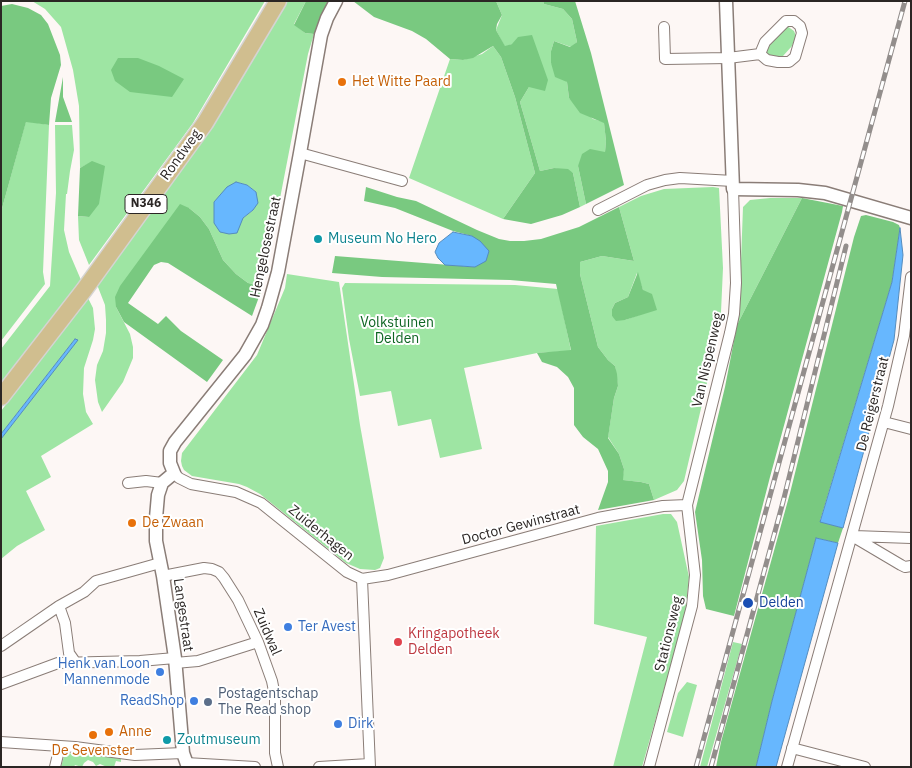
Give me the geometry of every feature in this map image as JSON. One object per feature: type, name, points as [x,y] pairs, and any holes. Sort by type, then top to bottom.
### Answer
[{"type":"main road","name":"Rondweg","points":[[1,397],[84,290],[205,123],[278,1]]},
{"type":"street","name":"Hengelosestraat","points":[[174,473],[170,463],[170,451],[175,442],[245,354],[262,325],[268,308],[278,272],[321,35],[336,1]]},
{"type":"street","points":[[726,1],[733,185]]},
{"type":"street","points":[[664,26],[664,58],[728,58],[760,54],[768,60],[778,62],[789,62],[795,57],[802,33],[800,26],[794,21],[786,21],[765,42],[760,54]]},
{"type":"street","points":[[300,153],[402,181]]},
{"type":"street","points":[[598,210],[647,185],[680,178],[733,185],[825,193],[911,218]]},
{"type":"street","name":"Van Nispenweg","points":[[688,505],[734,314],[736,283],[733,185]]},
{"type":"street","name":"De Reigerstraat","points":[[787,767],[884,422],[904,336],[911,277]]},
{"type":"street","points":[[884,422],[911,428]]},
{"type":"street","points":[[128,483],[146,480],[162,483],[174,473]]},
{"type":"street","name":"Zuiderhagen","points":[[174,473],[191,484],[236,492],[256,500],[340,568],[354,577],[362,579]]},
{"type":"street","name":"Langestraat","points":[[162,483],[158,495],[156,541],[175,660],[186,761]]},
{"type":"street","name":"Doctor Gewinstraat","points":[[362,579],[388,575],[616,514],[663,506],[688,505]]},
{"type":"street","name":"Stationsweg","points":[[649,767],[692,606],[695,576],[688,505]]},
{"type":"street","points":[[852,536],[911,538]]},
{"type":"street","points":[[852,536],[901,565],[905,567],[911,566]]},
{"type":"street","name":"Zuidwal","points":[[1,646],[59,606],[84,592],[96,581],[162,570],[204,568],[219,572],[238,600],[258,642],[272,681],[275,696],[278,767]]},
{"type":"street","points":[[320,767],[369,766],[362,579]]},
{"type":"street","points":[[59,606],[65,623],[69,653],[76,663]]},
{"type":"street","points":[[1,684],[58,663],[198,661],[258,642]]},
{"type":"street","points":[[1,742],[60,746],[255,767]]},
{"type":"street","points":[[55,767],[60,746]]},
{"type":"street","points":[[792,748],[865,767]]},
{"type":"green space","points":[[32,1],[265,1],[193,123],[89,265],[79,240],[78,216],[89,217],[92,162],[80,168],[79,106],[73,70],[61,27],[45,9]]},
{"type":"green space","points":[[284,1],[306,1],[294,24],[305,33],[314,34],[308,54],[263,286],[248,283],[236,274],[223,260],[209,229],[200,217],[189,208],[116,307],[130,334],[133,358],[123,382],[102,412],[98,402],[95,380],[97,365],[103,351],[106,320],[105,305],[96,282]],"holes":[[[236,182],[247,185],[256,192],[253,210],[243,218],[214,223],[214,202]]]},
{"type":"green space","points":[[306,1],[328,1],[314,34],[305,33],[294,25]]},
{"type":"green space","points":[[353,1],[496,1],[502,15],[496,30],[505,46],[512,44],[518,37],[532,35],[548,80],[545,91],[529,87],[520,102],[540,171],[554,168],[568,169],[573,173],[580,207],[562,215],[531,224],[503,219],[535,173],[515,97],[501,57],[493,46],[473,58],[463,60],[450,59],[426,39],[412,31],[374,17]]},
{"type":"green space","points":[[496,1],[543,1],[544,4],[563,9],[572,19],[577,42],[571,47],[554,41],[551,51],[551,63],[567,82],[569,98],[593,119],[604,122],[606,141],[605,153],[578,166],[586,204],[580,207],[573,173],[554,168],[540,171],[520,102],[529,87],[512,44],[505,47],[496,30],[502,15]]},
{"type":"green space","points":[[543,1],[575,1],[591,53],[624,185],[586,204],[578,166],[582,154],[590,149],[605,152],[604,123],[580,113],[569,98],[567,82],[555,77],[551,63],[551,51],[554,41],[570,47],[577,42],[572,19],[563,9],[544,4]]},
{"type":"green space","points":[[12,4],[28,8],[41,15],[48,24],[60,55],[61,65],[51,98],[49,125],[26,122],[1,212],[1,6]]},
{"type":"green space","points":[[787,26],[794,31],[796,36],[792,46],[783,56],[767,56],[765,54],[766,47]]},
{"type":"green space","points":[[493,46],[501,57],[515,97],[535,173],[503,219],[409,178],[450,59],[463,60],[482,54]]},
{"type":"green space","points":[[118,58],[138,58],[184,79],[172,97],[130,92],[115,81],[111,70]]},
{"type":"green space","points":[[63,77],[63,97],[72,122],[55,122]]},
{"type":"green space","points":[[26,121],[49,125],[43,272],[45,284],[1,341],[1,212]]},
{"type":"green space","points":[[55,125],[72,125],[74,150],[66,194],[64,230],[69,252],[81,280],[1,386],[1,349],[50,286],[56,193]]},
{"type":"green space","points":[[92,161],[105,166],[99,204],[89,217],[78,216],[80,168]]},
{"type":"green space","points":[[366,187],[416,201],[477,230],[499,239],[510,241],[541,239],[579,227],[619,207],[634,261],[602,256],[580,262],[580,274],[598,347],[615,366],[617,374],[618,386],[614,398],[608,438],[619,454],[624,469],[623,480],[649,484],[654,500],[598,510],[608,482],[608,471],[598,449],[583,437],[574,425],[574,388],[568,377],[557,367],[542,362],[537,353],[571,350],[556,284],[510,280],[382,277],[332,273],[335,256],[475,267],[472,236],[453,231],[395,208],[364,201]]},
{"type":"green space","points":[[719,188],[723,268],[721,312],[714,353],[684,481],[677,490],[654,500],[649,484],[622,480],[624,469],[619,454],[608,437],[614,398],[618,386],[615,366],[598,347],[580,274],[580,262],[602,256],[634,261],[619,207],[641,196],[664,189]],"holes":[[[637,273],[643,290],[639,315],[625,320],[612,316],[612,309],[615,303],[628,297]]]},
{"type":"green space","points":[[802,198],[737,325],[743,207],[750,200]]},
{"type":"green space","points":[[802,198],[843,206],[734,616],[706,609],[703,596],[702,560],[695,512],[725,387],[737,325]]},
{"type":"green space","points":[[180,204],[189,208],[200,217],[209,229],[223,260],[236,274],[248,283],[263,286],[252,316],[168,263],[161,262],[154,265],[128,303],[158,324],[166,316],[181,331],[223,360],[207,382],[124,322],[116,307],[115,297],[120,286]]},
{"type":"green space","points":[[866,215],[893,222],[899,225],[900,228],[892,282],[820,521],[843,528],[838,543],[816,538],[756,767],[716,767],[721,742],[790,493],[854,237],[861,216]]},
{"type":"green space","points":[[638,272],[643,290],[652,294],[657,310],[616,321],[612,316],[612,309],[615,303],[628,297]]},
{"type":"green space","points":[[287,274],[339,282],[360,425],[384,558],[380,568],[375,570],[360,569],[346,563],[260,494],[239,484],[192,476],[182,466],[182,453],[257,355],[285,288]]},
{"type":"green space","name":"Volkstuinen Delden","points":[[345,283],[515,285],[558,289],[571,351],[537,353],[464,368],[482,449],[440,458],[431,419],[398,426],[391,391],[360,396],[342,288]]},
{"type":"green space","points":[[88,298],[93,308],[95,329],[84,368],[83,394],[86,412],[93,424],[41,456],[51,477],[26,491],[45,530],[17,546],[1,559],[1,439],[77,339],[75,339],[1,434],[1,411]]},
{"type":"green space","points":[[671,514],[677,522],[689,577],[685,615],[642,767],[613,767],[647,637],[594,624],[596,526]]},
{"type":"green space","points":[[733,642],[742,644],[707,767],[700,767]]},
{"type":"green space","points":[[687,682],[697,685],[683,737],[667,732],[678,693]]},
{"type":"green space","points":[[68,753],[92,754],[121,759],[121,762],[116,761],[114,767],[107,767],[100,764],[96,766],[88,760],[82,767],[75,765],[74,767],[61,767],[64,756]]},
{"type":"water","points":[[236,182],[247,185],[256,192],[258,203],[243,218],[237,233],[220,232],[214,223],[214,202],[227,187]]},
{"type":"water","points":[[900,228],[903,255],[894,340],[843,528],[820,522],[892,282]]},
{"type":"water","points":[[453,232],[472,236],[480,241],[489,251],[486,261],[475,267],[445,265],[435,252],[439,243]]},
{"type":"water","points":[[75,339],[78,340],[1,439],[1,434]]},
{"type":"water","points":[[816,538],[838,543],[776,767],[756,767],[772,701]]},
{"type":"railway","points":[[696,767],[905,1]]},
{"type":"railway","points":[[711,767],[783,502],[846,246]]},
{"type":"place","name":"Het Witte Paard","points":[[342,82]]},
{"type":"place","name":"Museum No Hero","points":[[318,239]]},
{"type":"place","name":"De Zwaan","points":[[132,523]]},
{"type":"place","name":"Delden","points":[[748,603]]},
{"type":"place","name":"Ter Avest","points":[[288,627]]},
{"type":"place","name":"Kringapotheek Delden","points":[[398,642]]},
{"type":"place","name":"Henk van Loon Mannenmode","points":[[160,672]]},
{"type":"place","name":"ReadShop","points":[[194,701]]},
{"type":"place","name":"Postagentschap The Read shop","points":[[208,702]]},
{"type":"place","name":"Dirk","points":[[338,724]]},
{"type":"place","name":"Anne","points":[[109,732]]},
{"type":"place","name":"De Sevenster","points":[[93,735]]},
{"type":"place","name":"Zoutmuseum","points":[[167,740]]}]
